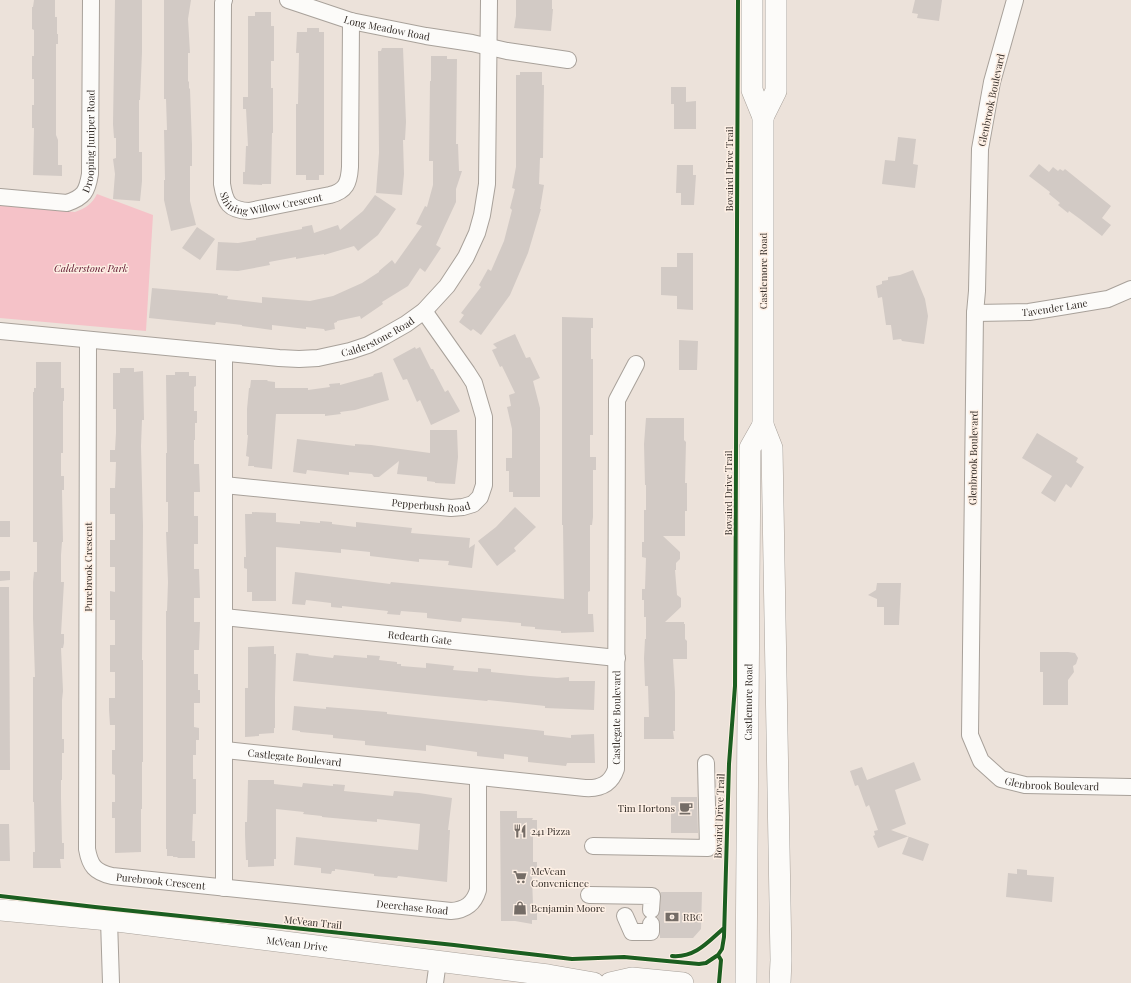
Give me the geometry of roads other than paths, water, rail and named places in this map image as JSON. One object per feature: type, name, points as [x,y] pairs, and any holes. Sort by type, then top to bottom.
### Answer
[{"type":"main road","name":"Castlemore Road","points":[[752,0],[752,90],[763,118],[764,425],[772,448],[781,952],[780,983]]},
{"type":"main road","name":"Castlemore Road","points":[[763,118],[776,91],[776,0]]},
{"type":"main road","name":"Castlemore Road","points":[[746,983],[750,448],[764,425]]},
{"type":"main road","name":"McVean Drive","points":[[0,910],[109,920],[548,975],[594,983]]},
{"type":"main road","points":[[610,983],[632,978],[683,983]]},
{"type":"street","name":"Drooping Juniper Road","points":[[0,197],[67,203],[76,200],[84,194],[88,185],[90,174],[90,0]]},
{"type":"street","name":"Shining Willow Crescent","points":[[224,0],[222,184],[224,196],[229,204],[237,210],[249,211],[330,195],[339,192],[345,187],[349,177],[350,167],[351,21]]},
{"type":"street","name":"Long Meadow Road","points":[[288,0],[351,21],[489,47]]},
{"type":"street","name":"Calderstone Road","points":[[0,331],[224,354],[299,359],[318,358],[333,355],[368,345],[424,311],[447,286],[457,272],[472,245],[482,215],[488,184],[489,0]]},
{"type":"street","name":"Glenbrook Boulevard","points":[[1015,0],[992,82],[980,149],[978,292],[975,313],[970,735],[981,761],[1001,779],[1025,785],[1131,787]]},
{"type":"street","points":[[489,47],[568,60]]},
{"type":"street","name":"Tavender Lane","points":[[975,313],[1029,312],[1108,299],[1131,289]]},
{"type":"street","name":"Pepperbush Road","points":[[224,485],[451,508],[473,504],[480,497],[484,485],[484,417],[474,383],[424,311]]},
{"type":"street","name":"Purebrook Crescent","points":[[88,341],[87,849],[89,861],[102,874],[224,888]]},
{"type":"street","points":[[224,354],[224,888]]},
{"type":"street","name":"Castlegate Boulevard","points":[[225,750],[590,789],[603,786],[609,782],[616,769],[617,400],[636,364]]},
{"type":"street","name":"Redearth Gate","points":[[224,617],[616,658]]},
{"type":"street","points":[[593,846],[708,848],[706,763]]},
{"type":"street","name":"Deerchase Road","points":[[224,888],[451,911],[464,909],[472,902],[478,890],[478,777]]},
{"type":"street","points":[[589,895],[652,896],[651,932],[632,932],[625,916]]},
{"type":"street","points":[[109,920],[111,983]]},
{"type":"street","points":[[435,983],[438,961]]},
{"type":"place","name":"Tim Hortons","points":[[686,808]]},
{"type":"place","name":"241 Pizza","points":[[520,831]]},
{"type":"place","name":"McVean Convenience","points":[[520,877]]},
{"type":"place","name":"Benjamin Moore","points":[[520,908]]},
{"type":"place","name":"RBC","points":[[672,917]]},
{"type":"park label","name":"Calderstone Park","points":[[91,268]]}]
